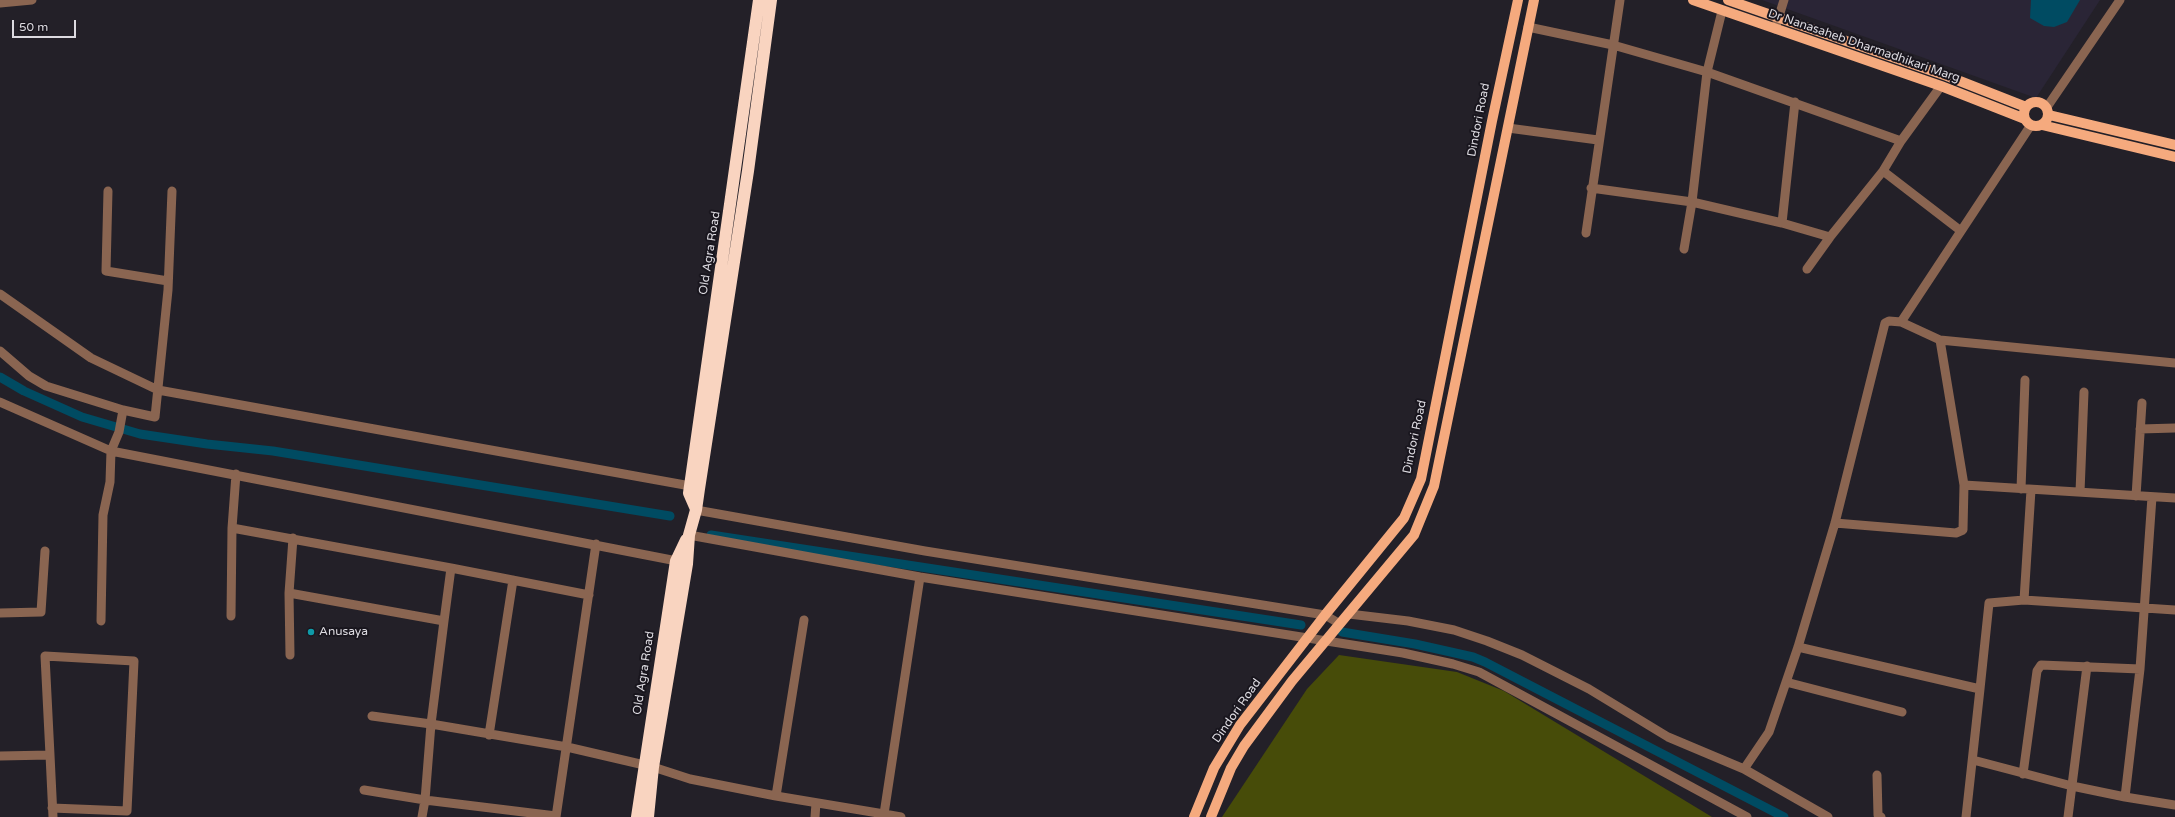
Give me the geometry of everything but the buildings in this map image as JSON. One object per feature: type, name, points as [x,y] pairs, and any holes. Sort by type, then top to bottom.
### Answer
[{"type":"highway","name":"Old Agra Road","points":[[695,487],[759,0]]},
{"type":"highway","points":[[637,817],[649,766],[682,562],[688,535],[696,510],[695,487],[748,171],[772,0]]},
{"type":"highway","points":[[648,817],[649,766]]},
{"type":"main road","name":"Dindori Road","points":[[1194,817],[1214,768],[1240,725],[1325,615],[1404,518],[1421,479],[1492,121],[1518,0]]},
{"type":"main road","points":[[1211,817],[1231,768],[1244,746],[1279,697],[1414,535],[1434,486],[1534,0]]},
{"type":"main road","name":"Dr Nanasaheb Dharmadhikari Marg","points":[[1692,0],[1941,86],[2028,122]]},
{"type":"main road","name":"Dr Nanasaheb Dharmadhikari Marg","points":[[1728,0],[1947,76],[2026,107]]},
{"type":"main road","points":[[2175,145],[2048,111],[2036,102],[2026,107],[2028,122],[2175,157]]},
{"type":"main road","points":[[2042,125],[2048,111]]},
{"type":"street","points":[[0,3],[32,0]]},
{"type":"street","points":[[1586,233],[1598,140],[1620,0]]},
{"type":"street","points":[[1775,29],[1784,0]]},
{"type":"street","points":[[2048,111],[2120,0]]},
{"type":"street","points":[[1684,249],[1692,202],[1707,72],[1722,10]]},
{"type":"street","points":[[1528,27],[1613,45],[1707,72],[1795,102],[1901,141]]},
{"type":"street","points":[[1807,269],[1830,236],[1883,171],[1901,141],[1941,86]]},
{"type":"street","points":[[1782,223],[1795,102]]},
{"type":"street","points":[[1901,322],[1961,231],[2028,122]]},
{"type":"street","points":[[1508,128],[1598,140]]},
{"type":"street","points":[[1883,171],[1961,231]]},
{"type":"street","points":[[1591,188],[1692,202],[1830,236]]},
{"type":"street","points":[[108,191],[106,271],[168,281]]},
{"type":"street","points":[[0,351],[29,376],[46,386],[123,414],[155,417],[168,281],[172,191]]},
{"type":"street","points":[[0,294],[91,358],[158,390],[695,487]]},
{"type":"street","points":[[1744,769],[1769,732],[1798,647],[1835,523],[1885,323],[1889,321],[1901,322],[1940,340],[2175,363]]},
{"type":"street","points":[[1835,523],[1959,533],[1964,528],[1964,485],[1940,340]]},
{"type":"street","points":[[2024,600],[2026,489],[2025,380]]},
{"type":"street","points":[[2080,492],[2084,392]]},
{"type":"street","points":[[0,402],[111,451],[236,474],[682,562]]},
{"type":"street","points":[[2136,496],[2142,404]]},
{"type":"street","points":[[101,621],[103,514],[110,482],[111,451],[119,432],[123,414]]},
{"type":"street","points":[[2140,429],[2175,428]]},
{"type":"street","points":[[231,616],[232,528],[236,474]]},
{"type":"street","points":[[1964,485],[2175,498]]},
{"type":"street","points":[[2125,798],[2140,668],[2152,497]]},
{"type":"street","points":[[696,510],[925,551],[1325,615],[1340,624]]},
{"type":"street","points":[[232,528],[293,538],[589,595]]},
{"type":"street","points":[[688,535],[920,577],[1326,641],[1453,664],[1479,672],[1747,817]]},
{"type":"street","points":[[290,655],[289,593],[293,538]]},
{"type":"street","points":[[364,790],[425,800],[556,817],[596,544]]},
{"type":"street","points":[[0,613],[41,612],[45,551]]},
{"type":"street","points":[[422,817],[425,800],[431,724],[451,568]]},
{"type":"street","points":[[884,814],[920,577]]},
{"type":"street","points":[[489,735],[513,580]]},
{"type":"street","points":[[289,593],[444,621]]},
{"type":"street","points":[[1966,817],[1989,603],[2024,600],[2145,610],[2175,610]]},
{"type":"street","points":[[1349,614],[1408,621],[1454,630],[1488,641],[1522,655],[1589,690],[1668,737],[1744,769],[1828,817]]},
{"type":"street","points":[[776,796],[804,620]]},
{"type":"street","points":[[1798,647],[1980,689]]},
{"type":"street","points":[[45,656],[134,661],[127,811],[53,812],[50,755],[45,656]]},
{"type":"street","points":[[2023,774],[2036,671],[2041,665],[2140,668]]},
{"type":"street","points":[[2068,817],[2087,666]]},
{"type":"street","points":[[1786,682],[1902,712]]},
{"type":"street","points":[[372,716],[431,724],[567,747],[649,766],[690,779],[776,796],[902,817]]},
{"type":"street","points":[[0,756],[50,755]]},
{"type":"street","points":[[1973,760],[2023,774],[2125,798],[2175,805]]},
{"type":"street","points":[[1877,775],[1878,815],[1881,817]]},
{"type":"street","points":[[815,817],[816,803]]},
{"type":"shaded area","points":[[1762,0],[2100,0],[2036,98]]},
{"type":"green space","points":[[1339,655],[1457,672],[1504,691],[1712,817],[1222,817],[1307,689]]},
{"type":"water","points":[[2031,0],[2080,0],[2067,22],[2054,27],[2044,26],[2030,18]]},
{"type":"waterway","points":[[0,377],[24,391],[82,417],[140,434],[207,444],[273,451],[670,516]]},
{"type":"waterway","points":[[711,535],[1301,625]]},
{"type":"waterway","points":[[1342,632],[1415,644],[1473,657],[1485,662],[1784,817]]},
{"type":"place","name":"Anusaya","points":[[311,632]]}]
